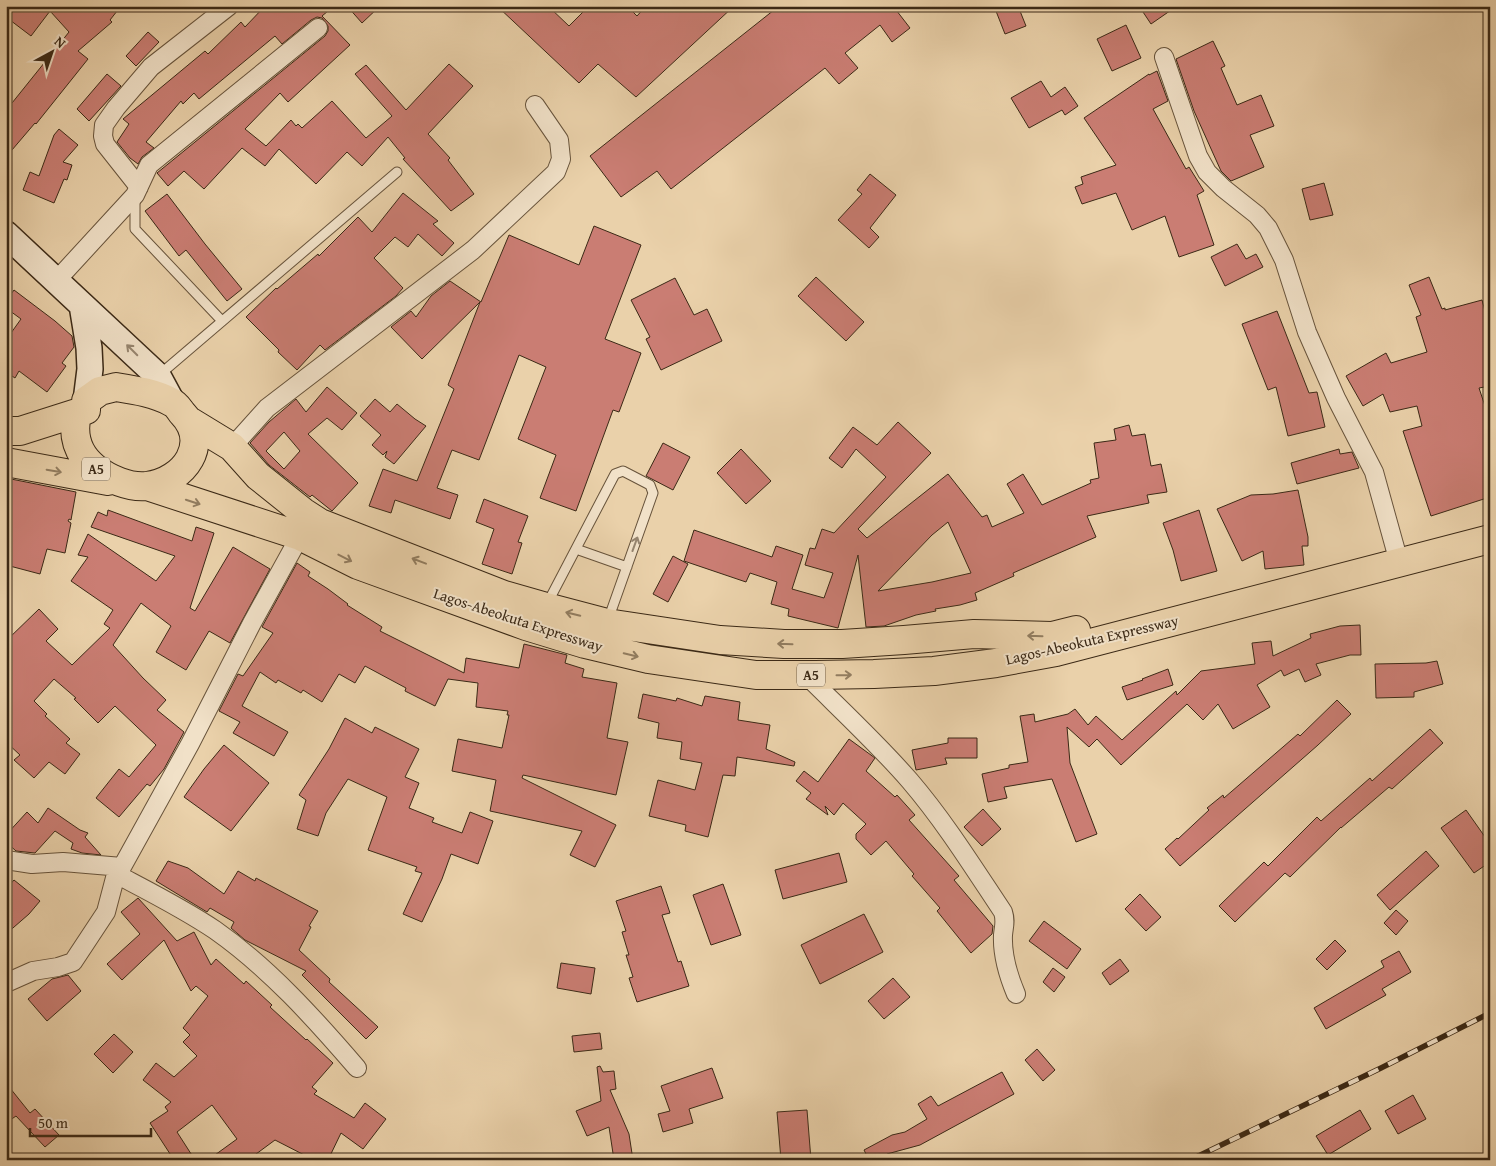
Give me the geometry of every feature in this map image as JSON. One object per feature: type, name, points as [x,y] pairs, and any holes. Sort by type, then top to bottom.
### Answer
[{"type":"highway","name":"A5","points":[[6,462],[120,483],[147,486],[166,480],[182,470],[191,457],[195,439],[191,422],[172,402],[140,390],[116,387],[100,390],[77,414],[74,426],[76,444],[85,460],[101,473],[120,483]]},
{"type":"highway","name":"A5","points":[[6,431],[20,431],[86,406]]},
{"type":"highway","name":"Lagos-Abeokuta Expressway","points":[[191,422],[232,448],[258,476],[303,512],[320,522],[504,594],[546,607],[607,623],[720,640],[784,644],[842,644],[974,634],[1052,636],[1397,555],[1490,526]]},
{"type":"highway","name":"Lagos-Abeokuta Expressway","points":[[147,486],[300,536],[358,565],[526,626],[585,644],[648,659],[756,676],[874,674],[934,670],[996,663],[1056,652],[1490,539]]},
{"type":"main road","points":[[6,234],[158,376],[172,402]]},
{"type":"main road","points":[[82,305],[89,348],[90,368],[86,406]]},
{"type":"street","points":[[137,191],[105,144],[103,136],[104,125],[151,67],[229,6]]},
{"type":"street","points":[[56,281],[137,191],[149,165],[318,28]]},
{"type":"street","points":[[1164,57],[1198,156],[1208,172],[1223,188],[1257,215],[1268,228],[1284,260],[1306,332],[1336,398],[1374,472],[1397,555]]},
{"type":"street","points":[[232,448],[267,408],[473,250],[556,172],[562,159],[559,140],[535,105]]},
{"type":"street","points":[[6,983],[33,970],[58,967],[73,962],[106,912],[119,871],[190,744],[252,622],[300,536]]},
{"type":"street","points":[[806,676],[862,730],[910,781],[952,834],[1003,912],[1006,920],[1003,935],[1006,970],[1016,994]]},
{"type":"street","points":[[6,860],[32,864],[63,862],[119,871],[215,930],[260,966],[314,1018],[357,1068]]},
{"type":"lane","points":[[158,376],[397,172]]},
{"type":"lane","points":[[137,191],[135,229],[222,321]]},
{"type":"lane","points":[[546,607],[615,474],[623,471],[650,485],[653,493],[607,623]]},
{"type":"lane","points":[[576,548],[627,567]]},
{"type":"building","points":[[6,6],[121,6],[110,20],[112,22],[78,51],[88,59],[36,124],[6,157],[6,98],[12,103],[69,32],[50,11],[31,36],[6,17]]},
{"type":"building","points":[[265,6],[334,6],[322,16],[350,45],[288,102],[280,93],[245,129],[266,146],[291,120],[296,126],[298,124],[302,128],[332,101],[366,138],[392,116],[355,74],[366,65],[406,110],[449,64],[473,86],[428,134],[450,158],[448,160],[474,194],[451,211],[403,159],[405,158],[388,137],[362,166],[347,152],[316,184],[279,149],[265,166],[242,148],[204,189],[184,171],[168,186],[157,173],[325,36],[328,26],[322,18],[317,17],[282,44],[275,36],[199,99],[194,93],[183,104],[181,101],[146,142],[154,148],[142,157],[138,164],[130,158],[117,142],[129,124],[123,119],[205,51],[208,54],[241,22],[245,27]]},
{"type":"building","points":[[347,6],[380,6],[362,23]]},
{"type":"building","points":[[497,6],[548,6],[569,26],[589,6],[627,6],[637,16],[646,6],[734,6],[636,97],[598,64],[579,83]]},
{"type":"building","points":[[779,6],[893,6],[910,28],[892,42],[880,25],[845,53],[858,68],[839,84],[825,68],[671,189],[657,171],[621,197],[590,156]]},
{"type":"building","points":[[994,6],[1018,6],[1026,26],[1005,34]]},
{"type":"building","points":[[1139,6],[1177,6],[1151,24]]},
{"type":"building","points":[[1126,25],[1141,58],[1112,71],[1097,39]]},
{"type":"building","points":[[148,32],[159,42],[136,66],[126,56]]},
{"type":"building","points":[[1213,41],[1225,66],[1221,68],[1237,105],[1261,95],[1274,126],[1250,135],[1264,167],[1231,181],[1221,171],[1194,111],[1176,59]]},
{"type":"building","points":[[1157,71],[1168,101],[1153,109],[1186,169],[1189,167],[1204,191],[1197,195],[1214,245],[1179,257],[1165,216],[1132,230],[1116,193],[1082,204],[1075,187],[1083,184],[1081,177],[1116,165],[1084,118],[1149,74]]},
{"type":"building","points":[[107,74],[121,86],[89,121],[77,109]]},
{"type":"building","points":[[1041,81],[1051,97],[1065,87],[1078,106],[1065,115],[1062,110],[1029,128],[1011,98]]},
{"type":"building","points":[[59,129],[78,145],[63,162],[72,165],[67,180],[64,179],[54,203],[23,190],[30,172],[39,176],[54,135]]},
{"type":"building","points":[[870,174],[896,195],[870,228],[879,237],[869,248],[838,220],[862,194],[857,190]]},
{"type":"building","points":[[1324,183],[1333,215],[1310,220],[1302,189]]},
{"type":"building","points":[[403,193],[438,221],[433,224],[454,243],[442,256],[418,234],[408,247],[395,237],[374,258],[403,288],[396,296],[325,350],[320,345],[297,370],[246,317],[276,288],[318,254],[319,256],[358,217],[372,232]]},
{"type":"building","points":[[167,194],[242,289],[227,301],[186,250],[179,256],[145,211]]},
{"type":"building","points":[[594,226],[641,245],[605,339],[641,353],[619,412],[613,410],[576,511],[540,498],[556,455],[518,439],[546,367],[519,355],[479,460],[452,450],[437,488],[458,495],[450,519],[395,500],[391,513],[369,506],[383,469],[417,481],[454,389],[448,385],[480,302],[422,359],[391,327],[411,311],[416,317],[431,296],[450,281],[481,302],[509,235],[579,265]]},
{"type":"building","points":[[1237,244],[1246,259],[1256,254],[1263,267],[1225,286],[1211,257]]},
{"type":"building","points":[[816,277],[864,322],[846,341],[798,296]]},
{"type":"building","points":[[1429,277],[1442,309],[1445,308],[1445,310],[1482,300],[1490,330],[1490,386],[1479,388],[1490,421],[1490,497],[1431,516],[1403,431],[1422,426],[1417,406],[1390,412],[1383,394],[1363,406],[1346,376],[1386,353],[1391,363],[1427,352],[1416,317],[1421,315],[1409,285]]},
{"type":"building","points":[[675,278],[694,315],[707,309],[722,341],[661,370],[646,339],[650,337],[631,300]]},
{"type":"building","points":[[14,290],[72,336],[74,347],[62,363],[66,366],[47,392],[19,371],[15,378],[6,372],[6,340],[21,319],[6,308],[6,301]]},
{"type":"building","points":[[1277,311],[1309,393],[1317,392],[1325,427],[1288,436],[1276,387],[1268,390],[1242,324]]},
{"type":"building","points":[[327,387],[357,413],[342,430],[327,418],[308,434],[358,483],[332,511],[312,495],[310,497],[269,465],[250,443],[269,422],[296,399],[306,412]],"holes":[[[284,432],[300,451],[284,469],[266,451]]]},
{"type":"building","points":[[375,399],[390,412],[397,404],[426,426],[394,464],[385,457],[387,451],[383,455],[372,445],[381,435],[360,416]]},
{"type":"building","points":[[898,422],[931,453],[858,529],[867,538],[948,474],[982,517],[987,515],[992,527],[1024,513],[1007,484],[1023,474],[1042,505],[1091,483],[1090,480],[1099,478],[1094,443],[1116,440],[1114,429],[1129,425],[1132,436],[1145,434],[1151,466],[1161,464],[1167,492],[1147,495],[1149,503],[1087,516],[1096,537],[1013,573],[1014,576],[975,593],[977,600],[935,609],[936,611],[916,615],[884,626],[866,627],[858,555],[838,628],[788,616],[789,609],[771,604],[777,582],[750,573],[746,582],[684,561],[694,530],[772,557],[776,546],[803,555],[792,589],[824,598],[833,573],[805,565],[810,548],[815,549],[822,529],[834,533],[886,477],[856,449],[842,468],[829,458],[853,427],[877,445]],"holes":[[[948,522],[971,573],[932,582],[878,591],[932,535]]]},
{"type":"building","points":[[663,443],[690,457],[673,490],[646,476]]},
{"type":"building","points":[[741,449],[771,481],[746,504],[717,473]]},
{"type":"building","points":[[1339,449],[1340,454],[1352,452],[1359,468],[1297,484],[1291,463]]},
{"type":"building","points":[[6,478],[76,492],[71,520],[69,519],[68,521],[71,523],[65,553],[47,549],[40,574],[6,565]]},
{"type":"building","points":[[1298,490],[1308,537],[1308,546],[1302,546],[1304,565],[1265,569],[1263,551],[1242,561],[1217,509],[1251,495]]},
{"type":"building","points":[[484,499],[528,516],[518,542],[522,543],[512,574],[482,564],[494,529],[476,522]]},
{"type":"building","points":[[108,510],[192,541],[196,527],[214,533],[190,608],[195,611],[233,547],[270,569],[230,643],[209,631],[186,670],[156,652],[171,626],[141,603],[113,645],[166,700],[157,710],[184,732],[164,769],[150,786],[147,784],[119,817],[96,798],[119,769],[129,777],[156,745],[115,706],[98,723],[74,699],[76,698],[54,679],[34,701],[47,714],[45,716],[70,739],[66,743],[80,754],[65,774],[49,762],[34,778],[14,760],[20,755],[6,742],[6,641],[39,609],[58,629],[46,641],[72,665],[110,628],[104,624],[113,610],[71,581],[88,557],[78,555],[88,534],[156,581],[175,556],[91,527],[98,512],[107,516]]},
{"type":"building","points":[[1199,510],[1217,571],[1181,581],[1173,550],[1163,523]]},
{"type":"building","points":[[673,556],[688,564],[668,602],[653,594]]},
{"type":"building","points":[[297,563],[310,572],[308,576],[328,589],[347,605],[382,627],[380,631],[464,673],[466,658],[519,668],[524,644],[567,655],[565,663],[584,669],[582,677],[617,683],[607,738],[628,742],[616,795],[523,775],[522,778],[616,825],[595,867],[570,855],[582,831],[490,811],[496,780],[452,771],[458,739],[502,748],[509,715],[507,715],[508,711],[476,707],[478,683],[448,679],[435,706],[405,691],[406,688],[365,666],[355,683],[339,674],[322,702],[303,690],[301,693],[278,680],[276,683],[260,672],[242,706],[288,732],[274,756],[233,733],[240,722],[219,711],[238,674],[243,676],[273,633],[262,627]]},
{"type":"building","points":[[1360,625],[1361,655],[1350,655],[1316,664],[1321,675],[1305,682],[1299,669],[1284,676],[1281,670],[1257,685],[1270,707],[1233,729],[1218,704],[1203,720],[1187,704],[1121,765],[1097,739],[1089,747],[1067,727],[1070,763],[1097,834],[1076,842],[1052,779],[1004,787],[1007,798],[988,802],[982,774],[1009,768],[1009,765],[1028,762],[1020,716],[1034,714],[1035,722],[1068,714],[1075,709],[1088,725],[1096,716],[1122,740],[1176,691],[1177,695],[1201,671],[1255,664],[1252,643],[1271,641],[1273,656],[1311,638],[1310,634],[1340,626]]},
{"type":"building","points":[[1437,661],[1443,684],[1414,692],[1414,697],[1376,698],[1375,664]]},
{"type":"building","points":[[1168,669],[1173,685],[1127,700],[1122,687]]},
{"type":"building","points":[[643,694],[676,701],[677,698],[702,706],[705,696],[740,702],[738,720],[770,725],[766,749],[795,762],[794,766],[737,757],[735,776],[723,775],[708,837],[685,831],[686,825],[649,816],[658,780],[695,790],[702,763],[680,759],[682,742],[657,738],[659,723],[638,718]]},
{"type":"building","points":[[1337,700],[1351,714],[1180,866],[1165,849],[1209,810],[1207,808],[1223,795],[1224,798],[1298,734],[1300,736]]},
{"type":"building","points":[[345,718],[372,733],[375,727],[419,749],[405,777],[419,783],[409,808],[434,818],[432,822],[462,833],[470,812],[493,821],[478,864],[451,854],[442,879],[422,922],[403,914],[422,873],[415,871],[417,867],[368,850],[387,797],[348,779],[326,813],[318,836],[297,829],[306,800],[299,795],[329,749]]},
{"type":"building","points":[[1430,729],[1443,743],[1392,789],[1389,787],[1341,827],[1290,877],[1285,873],[1235,922],[1219,906],[1264,862],[1268,866],[1317,817],[1321,821],[1370,778],[1372,781]]},
{"type":"building","points":[[948,738],[977,738],[977,758],[945,758],[947,764],[916,770],[912,750],[948,743]]},
{"type":"building","points":[[849,739],[875,758],[866,771],[895,797],[897,795],[915,815],[909,820],[959,876],[954,880],[993,926],[992,934],[971,953],[937,911],[940,908],[912,876],[914,874],[886,841],[871,855],[856,839],[856,834],[866,824],[843,803],[834,815],[825,806],[828,815],[806,799],[811,793],[796,781],[804,771],[818,782]]},
{"type":"building","points":[[224,745],[269,783],[231,831],[184,797]]},
{"type":"building","points":[[48,808],[80,830],[88,833],[85,837],[101,855],[82,853],[71,849],[73,843],[55,831],[35,853],[16,851],[6,842],[6,835],[27,812],[38,823]]},
{"type":"building","points":[[983,809],[1001,829],[982,846],[964,827]]},
{"type":"building","points":[[1466,810],[1490,844],[1490,862],[1474,873],[1441,828]]},
{"type":"building","points":[[1426,851],[1439,866],[1390,910],[1377,895]]},
{"type":"building","points":[[839,853],[847,882],[783,899],[775,870]]},
{"type":"building","points":[[168,861],[188,868],[224,894],[238,871],[255,881],[256,878],[318,911],[309,926],[311,927],[299,950],[330,979],[329,982],[378,1027],[366,1039],[302,975],[306,971],[245,940],[231,928],[234,922],[210,908],[207,912],[156,881]]},
{"type":"building","points":[[14,880],[40,901],[29,914],[6,934],[6,889]]},
{"type":"building","points":[[723,884],[741,935],[711,945],[693,895]]},
{"type":"building","points":[[661,886],[670,913],[662,915],[678,962],[681,961],[689,986],[637,1002],[629,978],[633,977],[626,955],[629,955],[622,932],[626,931],[616,901]]},
{"type":"building","points":[[1140,894],[1161,917],[1146,931],[1125,909]]},
{"type":"building","points":[[138,898],[177,941],[194,932],[211,965],[216,959],[244,984],[246,981],[272,1005],[270,1007],[333,1063],[312,1087],[317,1091],[314,1094],[354,1118],[365,1103],[386,1119],[363,1149],[341,1133],[328,1160],[314,1160],[275,1140],[248,1160],[208,1160],[237,1139],[212,1105],[177,1132],[195,1160],[174,1160],[150,1123],[168,1111],[165,1107],[171,1102],[143,1080],[156,1063],[174,1077],[197,1056],[183,1042],[190,1035],[183,1028],[208,996],[196,986],[191,991],[164,940],[122,980],[107,964],[140,934],[121,912]]},
{"type":"building","points":[[1396,910],[1408,921],[1396,935],[1384,923]]},
{"type":"building","points":[[864,914],[883,952],[820,984],[801,945]]},
{"type":"building","points":[[1044,921],[1081,949],[1067,969],[1029,941]]},
{"type":"building","points":[[1335,940],[1346,951],[1327,970],[1316,959]]},
{"type":"building","points":[[1399,951],[1411,972],[1382,989],[1386,995],[1326,1029],[1314,1008],[1384,967],[1381,961]]},
{"type":"building","points":[[1120,959],[1129,971],[1110,985],[1102,973]]},
{"type":"building","points":[[561,963],[595,968],[591,994],[557,988]]},
{"type":"building","points":[[1053,968],[1065,977],[1054,992],[1043,982]]},
{"type":"building","points":[[68,975],[81,991],[47,1021],[28,999],[52,979]]},
{"type":"building","points":[[893,978],[910,997],[884,1019],[868,1001]]},
{"type":"building","points":[[600,1033],[602,1049],[574,1052],[572,1036]]},
{"type":"building","points":[[114,1034],[133,1052],[113,1073],[94,1054]]},
{"type":"building","points":[[1037,1049],[1055,1070],[1043,1081],[1025,1060]]},
{"type":"building","points":[[600,1066],[603,1072],[614,1071],[616,1089],[610,1090],[629,1134],[633,1160],[614,1160],[609,1127],[587,1136],[576,1111],[601,1101],[597,1067]]},
{"type":"building","points":[[712,1068],[723,1098],[689,1109],[693,1123],[663,1132],[658,1114],[670,1111],[661,1086]]},
{"type":"building","points":[[1002,1072],[1014,1094],[920,1145],[887,1154],[890,1160],[869,1160],[864,1150],[892,1135],[905,1132],[927,1119],[918,1104],[931,1096],[938,1106]]},
{"type":"building","points":[[6,1083],[30,1113],[35,1109],[59,1135],[45,1147],[16,1116],[6,1123]]},
{"type":"building","points":[[1413,1095],[1426,1119],[1398,1134],[1385,1111]]},
{"type":"building","points":[[807,1110],[811,1160],[781,1160],[777,1112]]},
{"type":"building","points":[[1360,1110],[1371,1129],[1328,1155],[1316,1136]]},
{"type":"railway","points":[[1190,1160],[1490,1013]]}]
